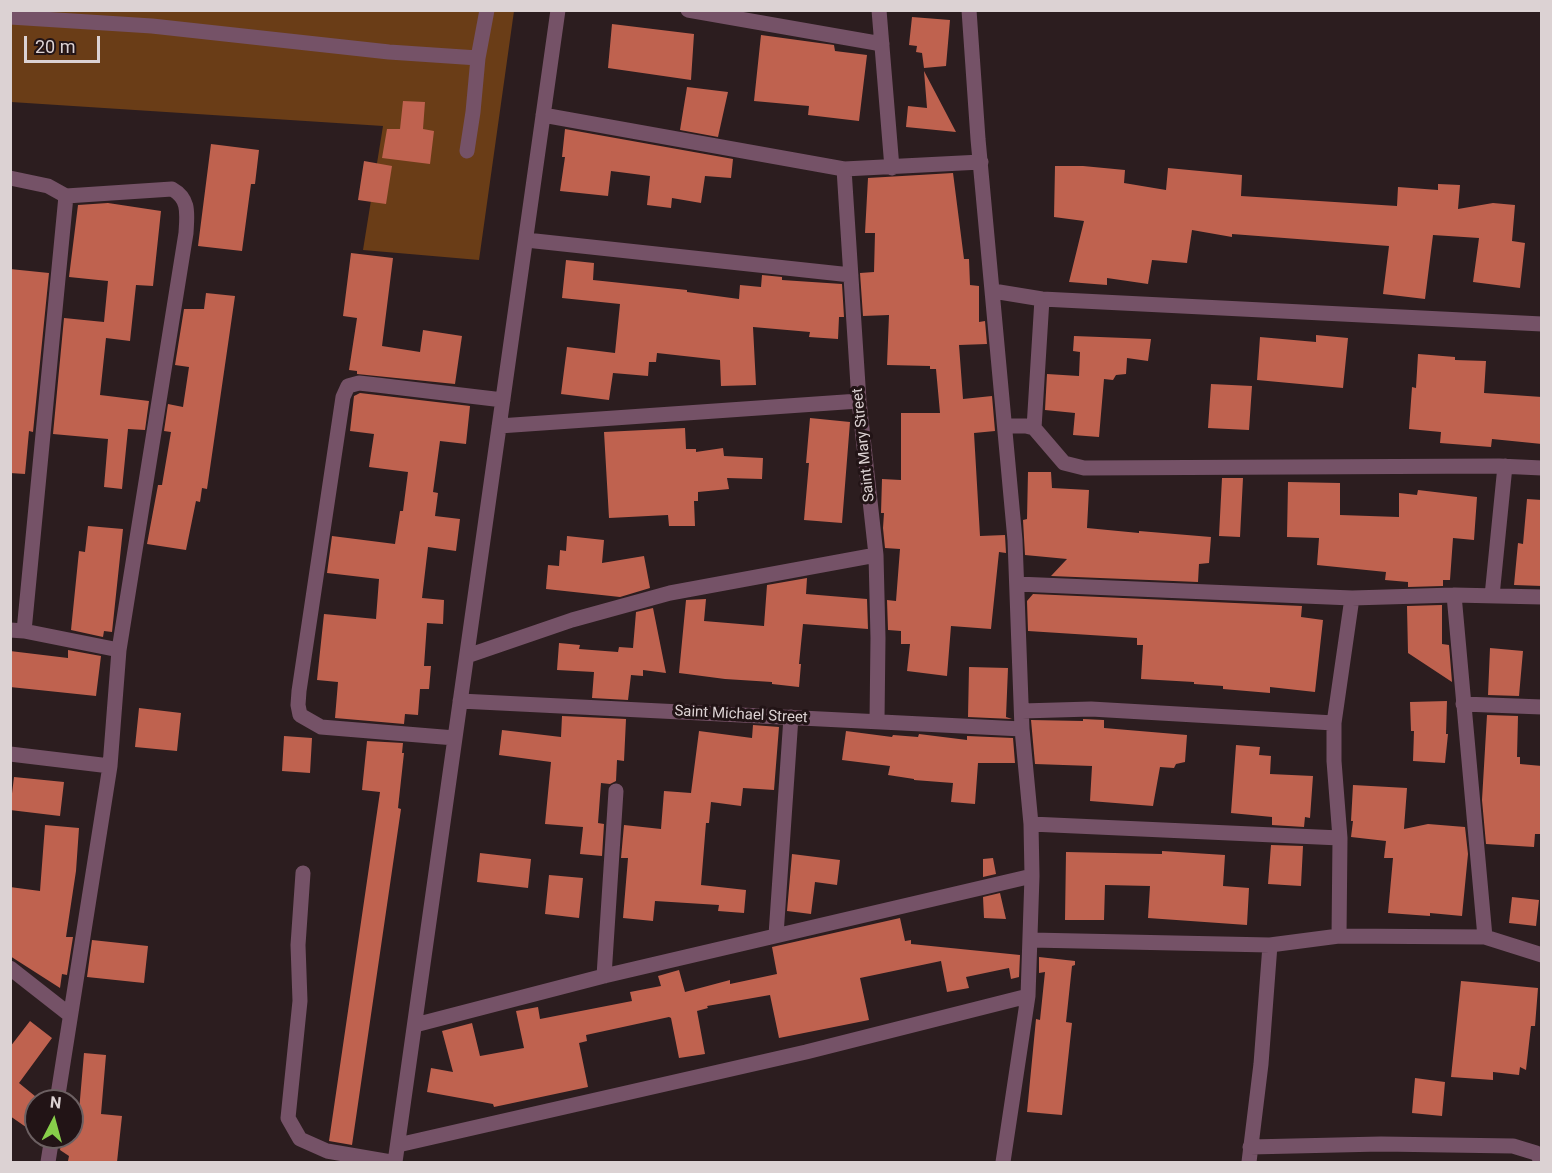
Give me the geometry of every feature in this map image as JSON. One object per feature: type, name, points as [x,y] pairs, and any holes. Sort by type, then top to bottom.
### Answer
[{"type":"street","points":[[467,151],[478,58],[487,10]]},
{"type":"street","points":[[395,1162],[558,10]]},
{"type":"street","points":[[687,10],[882,44]]},
{"type":"street","points":[[879,10],[892,168]]},
{"type":"street","points":[[969,10],[1005,426],[1017,584],[1022,729],[1031,824],[1032,876],[1028,996],[1003,1162]]},
{"type":"street","points":[[10,17],[152,26],[389,52],[478,58]]},
{"type":"street","points":[[543,115],[843,169],[981,162]]},
{"type":"street","name":"Saint Mary Street","points":[[843,169],[860,401],[876,555],[878,638],[876,722]]},
{"type":"street","points":[[10,178],[48,186],[66,196],[172,189],[179,193],[187,206],[186,233],[119,650],[110,766],[59,1089]]},
{"type":"street","points":[[66,196],[17,630],[119,650]]},
{"type":"street","points":[[526,240],[851,275]]},
{"type":"street","points":[[993,291],[1042,299],[1542,324]]},
{"type":"street","points":[[1035,428],[1042,299]]},
{"type":"street","points":[[455,738],[321,727],[300,715],[299,691],[343,397],[348,386],[358,383],[503,400]]},
{"type":"street","points":[[499,426],[860,401]]},
{"type":"street","points":[[1005,426],[1035,428],[1064,463],[1084,468],[1505,466],[1542,468]]},
{"type":"street","points":[[1492,596],[1505,466]]},
{"type":"street","points":[[467,656],[572,620],[670,593],[876,555]]},
{"type":"street","points":[[1017,584],[1352,598],[1542,597]]},
{"type":"street","points":[[1454,596],[1485,937]]},
{"type":"street","points":[[1339,936],[1340,838],[1334,761],[1334,723],[1352,598]]},
{"type":"street","name":"Saint Michael Street","points":[[460,701],[1022,729]]},
{"type":"street","points":[[1463,704],[1542,706]]},
{"type":"street","points":[[1022,711],[1091,709],[1334,723]]},
{"type":"street","points":[[776,935],[791,717]]},
{"type":"street","points":[[10,754],[110,766]]},
{"type":"street","points":[[604,976],[616,791]]},
{"type":"street","points":[[1031,824],[1340,838]]},
{"type":"street","points":[[303,873],[298,945],[300,1001],[288,1118],[300,1139],[327,1151],[391,1162]]},
{"type":"street","points":[[415,1025],[604,976],[1032,876]]},
{"type":"street","points":[[1030,940],[1270,945],[1339,936],[1485,937],[1542,955]]},
{"type":"street","points":[[1249,1162],[1261,1064],[1270,945]]},
{"type":"street","points":[[10,968],[70,1016]]},
{"type":"street","points":[[398,1145],[806,1052],[1028,996]]},
{"type":"street","points":[[1250,1147],[1380,1144],[1513,1146],[1524,1148],[1540,1156]]},
{"type":"shaded area","points":[[10,11],[514,11],[479,260],[363,250],[383,126],[11,102]]},
{"type":"building","points":[[912,17],[950,20],[946,66],[924,68],[922,53],[916,52],[917,46],[909,45]]},
{"type":"building","points":[[612,24],[694,34],[691,80],[608,68]]},
{"type":"building","points":[[761,35],[834,45],[835,51],[867,55],[859,121],[808,115],[809,106],[754,101]]},
{"type":"building","points":[[924,71],[956,132],[906,127],[908,106],[927,108]]},
{"type":"building","points":[[687,87],[728,92],[718,137],[680,130]]},
{"type":"building","points":[[403,101],[425,102],[423,129],[434,131],[430,164],[382,158],[387,129],[400,129]]},
{"type":"building","points":[[565,129],[733,159],[731,178],[705,176],[701,203],[672,198],[671,208],[647,205],[650,176],[611,171],[608,196],[560,191],[565,157],[562,157]]},
{"type":"building","points":[[211,144],[259,150],[255,184],[251,184],[242,251],[198,246]]},
{"type":"building","points":[[364,161],[392,166],[386,204],[358,200]]},
{"type":"building","points":[[1055,166],[1125,170],[1124,183],[1166,190],[1168,168],[1242,175],[1241,196],[1397,206],[1398,187],[1438,190],[1438,184],[1460,185],[1458,209],[1493,203],[1515,205],[1512,241],[1525,243],[1520,288],[1473,282],[1479,238],[1433,235],[1425,299],[1383,294],[1389,246],[1232,234],[1232,237],[1192,230],[1187,263],[1152,260],[1148,284],[1107,278],[1107,285],[1069,282],[1084,221],[1054,217]]},
{"type":"building","points":[[953,173],[964,259],[969,259],[970,285],[979,286],[979,322],[985,321],[987,344],[959,345],[963,399],[992,396],[995,431],[974,433],[980,536],[1005,535],[1006,553],[999,552],[991,629],[951,626],[947,676],[907,671],[910,644],[901,644],[901,631],[888,630],[887,600],[896,601],[900,549],[885,548],[884,513],[881,513],[882,479],[901,480],[901,413],[940,413],[936,369],[930,369],[930,366],[887,365],[889,315],[863,316],[860,273],[874,272],[875,233],[865,233],[868,178]]},
{"type":"building","points":[[108,203],[161,211],[153,286],[136,285],[130,341],[106,338],[100,395],[149,401],[145,430],[128,429],[122,489],[104,487],[108,439],[53,434],[64,318],[104,322],[108,281],[69,277],[78,205]]},
{"type":"building","points":[[351,253],[393,258],[382,346],[420,352],[423,330],[462,336],[455,384],[357,374],[357,371],[349,370],[357,318],[343,316]]},
{"type":"building","points":[[566,260],[594,263],[593,280],[687,290],[687,292],[739,299],[740,285],[761,287],[762,275],[782,277],[782,280],[842,284],[844,317],[839,317],[838,339],[809,337],[810,332],[753,327],[756,385],[721,386],[720,360],[657,353],[656,362],[649,362],[648,376],[613,373],[609,400],[561,394],[567,347],[615,353],[620,304],[562,298]]},
{"type":"building","points":[[10,269],[49,273],[33,432],[29,431],[25,474],[10,473]]},
{"type":"building","points":[[206,293],[235,296],[207,489],[202,488],[200,502],[196,501],[186,550],[147,544],[158,485],[162,485],[171,432],[164,431],[168,404],[183,407],[189,367],[175,365],[184,309],[204,309]]},
{"type":"building","points":[[1316,335],[1348,338],[1343,388],[1257,380],[1260,337],[1316,342]]},
{"type":"building","points":[[1074,336],[1151,339],[1148,361],[1127,358],[1126,374],[1116,375],[1113,380],[1104,379],[1099,437],[1073,435],[1075,413],[1045,410],[1047,374],[1079,376],[1080,352],[1073,351]]},
{"type":"building","points":[[1418,354],[1455,357],[1455,360],[1486,361],[1484,393],[1542,397],[1542,444],[1492,439],[1491,447],[1440,443],[1441,432],[1409,429],[1412,387],[1416,388]]},
{"type":"building","points":[[1211,384],[1252,386],[1249,430],[1208,428]]},
{"type":"building","points":[[360,393],[470,406],[466,444],[440,441],[433,492],[438,493],[435,516],[460,519],[456,551],[428,547],[422,598],[444,600],[443,624],[427,623],[424,666],[431,666],[429,689],[420,689],[418,715],[405,714],[404,724],[335,718],[338,682],[317,680],[324,614],[376,619],[379,579],[327,573],[332,536],[395,544],[400,511],[403,511],[408,472],[369,467],[374,434],[350,431],[354,396]]},
{"type":"building","points":[[810,418],[850,422],[842,523],[804,520]]},
{"type":"building","points":[[685,428],[686,449],[696,449],[696,452],[723,448],[724,456],[763,458],[762,479],[727,478],[729,489],[698,492],[698,501],[694,501],[695,526],[669,526],[668,515],[609,518],[604,432]]},
{"type":"building","points":[[1028,472],[1051,472],[1052,488],[1089,490],[1087,528],[1211,537],[1209,563],[1199,564],[1198,582],[1051,576],[1067,559],[1025,555],[1023,520],[1027,519]]},
{"type":"building","points":[[1222,478],[1243,478],[1240,537],[1219,536]]},
{"type":"building","points":[[1288,482],[1340,483],[1340,515],[1399,517],[1399,493],[1417,495],[1418,490],[1477,497],[1474,540],[1453,538],[1450,580],[1443,580],[1443,586],[1408,587],[1408,582],[1385,580],[1386,572],[1317,565],[1319,538],[1287,537]]},
{"type":"building","points":[[1527,499],[1542,500],[1542,586],[1514,585],[1518,543],[1523,544]]},
{"type":"building","points":[[88,526],[123,529],[112,632],[104,631],[103,637],[71,630],[79,551],[85,552]]},
{"type":"building","points":[[567,536],[604,540],[602,563],[644,556],[650,588],[620,597],[546,589],[548,565],[559,566],[560,550],[566,551]]},
{"type":"building","points":[[807,578],[806,594],[867,599],[868,629],[803,624],[799,687],[772,684],[772,682],[679,673],[686,600],[706,599],[704,621],[764,626],[767,585]]},
{"type":"building","points":[[1033,594],[1302,606],[1301,617],[1323,620],[1315,692],[1270,687],[1270,693],[1223,689],[1223,686],[1194,684],[1194,682],[1141,679],[1143,645],[1137,645],[1137,638],[1028,631],[1027,601]]},
{"type":"building","points":[[1442,605],[1442,644],[1449,645],[1452,682],[1408,653],[1407,606]]},
{"type":"building","points":[[653,608],[666,673],[643,670],[643,676],[631,675],[628,700],[592,698],[594,672],[557,670],[559,643],[580,645],[579,649],[618,652],[619,647],[633,648],[636,612]]},
{"type":"building","points":[[1490,648],[1523,651],[1519,696],[1488,695]]},
{"type":"building","points":[[68,650],[101,656],[96,696],[10,687],[10,651],[68,658]]},
{"type":"building","points":[[969,667],[1008,668],[1006,717],[1012,719],[968,717]]},
{"type":"building","points":[[1447,701],[1446,734],[1448,734],[1445,763],[1413,761],[1414,731],[1411,731],[1410,702]]},
{"type":"building","points":[[139,708],[181,713],[177,751],[135,747]]},
{"type":"building","points":[[1487,715],[1518,716],[1517,757],[1520,757],[1520,764],[1542,766],[1542,834],[1535,834],[1534,847],[1486,844],[1482,800]]},
{"type":"building","points":[[562,716],[626,719],[624,761],[617,760],[616,781],[610,784],[601,783],[598,823],[604,824],[602,856],[580,854],[583,827],[545,824],[551,762],[499,755],[502,730],[561,737]]},
{"type":"building","points":[[1083,719],[1104,720],[1104,728],[1187,735],[1185,762],[1176,764],[1174,768],[1160,767],[1153,806],[1090,801],[1092,766],[1035,764],[1031,720],[1083,721]]},
{"type":"building","points":[[753,725],[779,727],[774,790],[743,788],[741,806],[711,802],[709,823],[706,823],[701,885],[746,890],[744,913],[718,911],[719,905],[655,901],[653,921],[623,918],[628,858],[621,858],[624,825],[661,829],[664,791],[691,793],[699,731],[752,738]]},
{"type":"building","points":[[846,731],[892,737],[893,735],[918,737],[919,734],[967,740],[967,736],[1013,738],[1015,763],[978,763],[975,804],[951,802],[953,783],[888,775],[890,766],[842,760]]},
{"type":"building","points":[[284,736],[312,738],[310,773],[282,771]]},
{"type":"building","points":[[367,741],[403,743],[402,753],[404,753],[398,808],[401,809],[352,1145],[329,1141],[380,792],[362,790]]},
{"type":"building","points":[[1236,745],[1260,747],[1259,755],[1271,756],[1270,774],[1313,776],[1310,818],[1305,817],[1304,827],[1272,825],[1272,817],[1231,813]]},
{"type":"building","points":[[14,777],[64,782],[60,816],[10,810]]},
{"type":"building","points":[[1353,785],[1407,788],[1404,829],[1428,824],[1465,827],[1468,854],[1462,916],[1388,913],[1393,858],[1384,858],[1386,841],[1351,837]]},
{"type":"building","points":[[45,825],[79,828],[76,871],[66,937],[73,937],[67,975],[62,974],[60,988],[10,956],[10,887],[40,891]]},
{"type":"building","points":[[1271,845],[1303,846],[1301,886],[1268,884]]},
{"type":"building","points":[[1162,851],[1225,855],[1223,886],[1249,888],[1247,925],[1148,918],[1150,886],[1105,885],[1104,920],[1065,920],[1066,852],[1162,854]]},
{"type":"building","points":[[480,853],[531,859],[528,888],[477,882]]},
{"type":"building","points":[[792,854],[840,860],[837,885],[815,882],[811,914],[787,911]]},
{"type":"building","points":[[993,858],[996,874],[983,877],[983,859]]},
{"type":"building","points":[[549,875],[583,878],[579,918],[545,914]]},
{"type":"building","points":[[1000,893],[1006,919],[984,918],[983,897]]},
{"type":"building","points":[[1512,897],[1539,900],[1536,926],[1509,923]]},
{"type":"building","points":[[900,918],[905,941],[911,940],[911,944],[1020,955],[1019,977],[1011,979],[1009,968],[966,977],[969,988],[947,992],[941,961],[860,978],[869,1020],[779,1038],[770,995],[707,1006],[708,1008],[697,1011],[705,1054],[679,1058],[669,1017],[586,1035],[587,1041],[579,1043],[588,1087],[494,1107],[493,1104],[427,1092],[431,1068],[453,1072],[442,1031],[472,1023],[480,1056],[524,1048],[516,1011],[538,1007],[540,1019],[632,1001],[630,992],[661,986],[658,976],[679,970],[685,992],[730,980],[730,984],[777,974],[772,947]]},
{"type":"building","points":[[92,940],[148,946],[144,983],[87,977]]},
{"type":"building","points":[[1039,957],[1075,961],[1075,965],[1072,966],[1066,1022],[1072,1023],[1062,1115],[1027,1112],[1036,1019],[1040,1020],[1045,972],[1039,973]]},
{"type":"building","points":[[1461,981],[1538,988],[1535,1026],[1531,1026],[1526,1070],[1520,1067],[1519,1075],[1493,1072],[1493,1080],[1451,1077]]},
{"type":"building","points":[[30,1021],[52,1038],[19,1083],[26,1089],[24,1089],[24,1126],[10,1116],[10,1047]]},
{"type":"building","points":[[84,1053],[106,1055],[101,1114],[122,1116],[117,1162],[68,1161],[69,1156],[60,1150],[84,1149],[84,1089],[81,1089]]},
{"type":"building","points":[[1415,1078],[1445,1082],[1442,1116],[1412,1113]]}]
